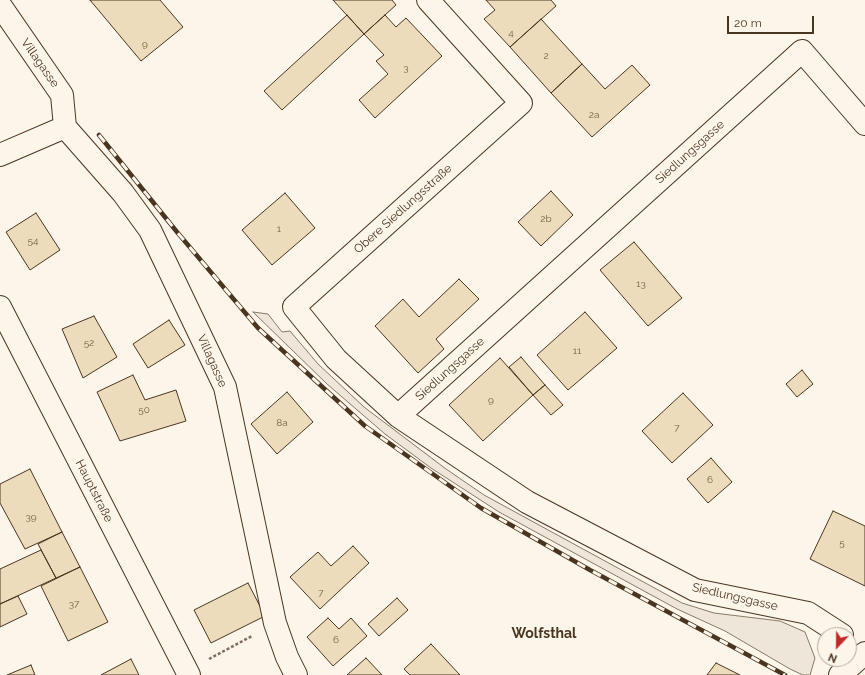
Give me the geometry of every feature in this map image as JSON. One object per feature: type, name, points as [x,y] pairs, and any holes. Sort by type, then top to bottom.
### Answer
[{"type":"street","name":"Obere Siedlungsstraße","points":[[398,416],[336,359],[294,307],[521,104],[428,0]]},
{"type":"street","name":"Villagasse","points":[[0,5],[62,95],[65,127],[123,193],[150,230],[225,387],[275,623],[287,657],[296,675]]},
{"type":"street","name":"Siedlungsgasse","points":[[830,627],[808,613],[695,590],[527,502],[398,416],[802,51],[865,124]]},
{"type":"street","points":[[0,155],[65,127]]},
{"type":"street","name":"Hauptstraße","points":[[0,307],[189,675]]},
{"type":"street","points":[[840,675],[865,651]]},
{"type":"path","points":[[214,657],[258,632]]},
{"type":"shaded area","points":[[253,312],[268,314],[282,332],[290,331],[318,364],[364,407],[446,469],[484,495],[682,603],[714,613],[780,621],[805,632],[815,658],[810,675],[803,675],[790,669],[725,631],[677,609],[499,512],[431,468],[385,434],[327,384]]},
{"type":"building","points":[[90,0],[160,0],[183,27],[141,61]]},
{"type":"building","points":[[333,0],[392,0],[396,5],[364,34]]},
{"type":"building","points":[[486,0],[551,0],[556,6],[510,47],[484,19],[495,10]]},
{"type":"building","points":[[347,15],[364,34],[282,110],[264,91]]},
{"type":"building","points":[[385,15],[396,27],[406,18],[442,56],[375,118],[359,100],[388,74],[376,61],[384,55],[364,34]]},
{"type":"building","points":[[541,19],[582,64],[551,93],[510,47]]},
{"type":"building","points":[[582,64],[605,89],[632,65],[650,85],[592,137],[551,93]]},
{"type":"building","points":[[551,191],[573,215],[541,246],[518,222]]},
{"type":"building","points":[[285,193],[315,228],[272,265],[242,230]]},
{"type":"building","points":[[36,213],[60,250],[30,270],[6,232]]},
{"type":"building","points":[[634,242],[682,298],[648,326],[600,270]]},
{"type":"building","points":[[459,279],[479,299],[436,339],[444,349],[418,373],[375,326],[403,299],[419,317]]},
{"type":"building","points":[[585,312],[617,348],[568,390],[537,355]]},
{"type":"building","points":[[94,316],[117,357],[83,378],[62,329]]},
{"type":"building","points":[[169,320],[185,345],[148,368],[133,344]]},
{"type":"building","points":[[521,357],[545,385],[533,395],[509,367]]},
{"type":"building","points":[[500,358],[533,395],[483,441],[449,405]]},
{"type":"building","points":[[802,370],[813,384],[797,397],[786,384]]},
{"type":"building","points":[[133,375],[145,400],[176,390],[186,421],[120,441],[97,392]]},
{"type":"building","points":[[545,385],[563,405],[551,415],[533,395]]},
{"type":"building","points":[[287,392],[313,422],[277,454],[251,424]]},
{"type":"building","points":[[683,393],[713,425],[672,463],[642,431]]},
{"type":"building","points":[[711,458],[732,482],[708,503],[687,479]]},
{"type":"building","points":[[30,469],[62,532],[25,549],[0,503],[0,484]]},
{"type":"building","points":[[833,511],[865,526],[865,586],[810,559]]},
{"type":"building","points":[[62,532],[80,567],[56,578],[38,544]]},
{"type":"building","points":[[353,546],[369,563],[320,609],[290,577],[318,552],[331,566]]},
{"type":"building","points":[[41,550],[56,578],[0,604],[0,569]]},
{"type":"building","points":[[80,567],[108,622],[68,641],[41,586]]},
{"type":"building","points":[[248,583],[265,616],[211,643],[194,610]]},
{"type":"building","points":[[18,596],[27,614],[0,627],[0,604]]},
{"type":"building","points":[[397,598],[408,610],[379,636],[368,624]]},
{"type":"building","points":[[328,618],[339,629],[351,618],[367,636],[333,666],[307,637]]},
{"type":"building","points":[[431,644],[460,675],[410,675],[404,669]]},
{"type":"building","points":[[366,658],[382,675],[347,675]]},
{"type":"building","points":[[131,659],[139,675],[101,675]]},
{"type":"building","points":[[716,663],[740,675],[707,675]]},
{"type":"building","points":[[31,665],[35,675],[7,675]]},
{"type":"railway","points":[[99,135],[177,232],[258,328],[365,426],[481,508],[590,570],[785,675]]},
{"type":"district","name":"Wolfsthal","points":[[544,634]]}]
